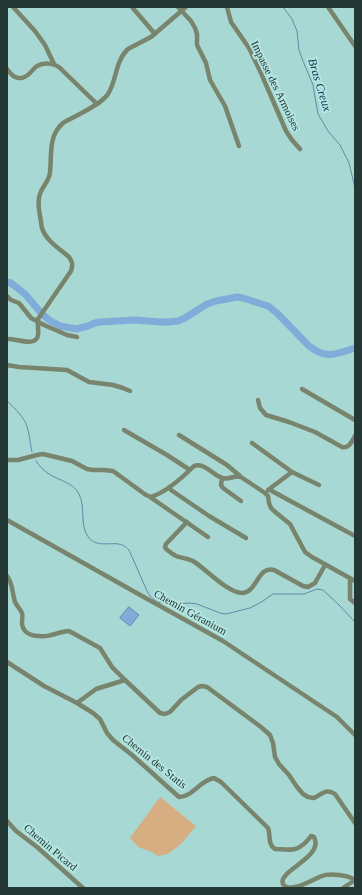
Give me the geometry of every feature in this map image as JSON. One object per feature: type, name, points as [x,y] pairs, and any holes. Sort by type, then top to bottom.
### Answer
[{"type":"street","points":[[13,7],[35,31],[45,45],[54,64],[97,104]]},
{"type":"street","points":[[132,7],[155,34]]},
{"type":"street","points":[[7,339],[16,339],[29,342],[35,341],[38,337],[37,321],[71,271],[73,265],[70,257],[49,239],[43,231],[38,205],[42,189],[50,175],[53,138],[57,129],[63,123],[104,99],[109,91],[119,64],[128,49],[155,34],[180,9],[186,7]]},
{"type":"street","name":"Impasse des Armoises","points":[[226,7],[231,22],[249,48],[288,136],[300,149]]},
{"type":"street","points":[[328,7],[355,46]]},
{"type":"street","points":[[180,9],[195,28],[197,34],[197,45],[206,63],[210,80],[225,106],[239,146]]},
{"type":"street","points":[[7,69],[13,76],[22,78],[42,64],[54,64]]},
{"type":"street","points":[[7,296],[11,300],[19,303],[31,318],[63,333],[77,336]]},
{"type":"street","points":[[7,365],[67,370],[89,382],[113,385],[130,391]]},
{"type":"street","points":[[302,389],[355,420]]},
{"type":"street","points":[[258,400],[260,408],[266,416],[289,422],[315,432],[342,447],[346,448],[355,436]]},
{"type":"street","points":[[124,430],[190,470]]},
{"type":"street","points":[[179,435],[226,465],[241,477],[355,536]]},
{"type":"street","points":[[252,442],[292,472],[319,485]]},
{"type":"street","points":[[7,460],[18,460],[43,454],[72,461],[87,469],[113,471],[208,537]]},
{"type":"street","points":[[149,496],[153,496],[169,487],[195,466],[200,465],[222,478],[237,476],[241,477]]},
{"type":"street","points":[[267,491],[292,472]]},
{"type":"street","points":[[222,478],[221,485],[223,488],[241,502]]},
{"type":"street","points":[[169,487],[171,490],[209,516],[246,538]]},
{"type":"street","points":[[267,491],[271,508],[290,524],[305,552],[325,565],[355,581]]},
{"type":"street","name":"Chemin Géranium","points":[[7,520],[223,641],[337,717],[355,735]]},
{"type":"street","points":[[187,522],[165,545],[166,549],[175,555],[197,564],[235,592],[247,592],[259,577],[266,570],[270,569],[303,586],[310,587],[315,583],[325,565]]},
{"type":"street","points":[[7,576],[10,579],[16,604],[22,613],[24,631],[33,636],[43,637],[69,631],[100,648],[112,667],[160,713],[163,714],[170,712],[181,700],[198,687],[207,687],[270,735],[278,764],[289,775],[303,794],[314,798],[322,792],[333,792],[355,823]]},
{"type":"street","points":[[350,579],[350,599],[355,603]]},
{"type":"street","points":[[7,662],[44,686],[77,703],[96,689],[125,680]]},
{"type":"street","name":"Chemin des Statis","points":[[77,703],[100,719],[107,733],[113,740],[179,797],[186,796],[206,780],[214,778],[221,782],[268,828],[270,844],[273,848],[290,850],[297,849],[301,847],[311,836],[314,837],[316,839],[315,846],[311,854],[283,878],[282,882],[287,888],[302,886],[326,874],[348,876],[355,880]]},
{"type":"street","name":"Chemin Picard","points":[[7,821],[16,831],[37,847],[83,888]]},
{"type":"street","points":[[343,888],[355,880]]},
{"type":"shaded area","points":[[160,797],[196,826],[181,844],[168,854],[158,856],[138,847],[130,838]]},
{"type":"water","points":[[129,607],[139,615],[130,626],[120,618]]},
{"type":"waterway","name":"Bras Creux","points":[[283,7],[292,19],[297,31],[299,50],[313,85],[318,114],[328,131],[340,145],[349,163],[355,188]]},
{"type":"waterway","points":[[7,282],[11,283],[25,294],[49,320],[60,326],[76,329],[100,322],[135,320],[160,322],[178,321],[207,304],[237,297],[268,306],[277,313],[309,346],[321,353],[337,354],[355,348]]},
{"type":"waterway","points":[[7,401],[20,414],[27,426],[32,452]]},
{"type":"waterway","points":[[36,461],[47,473],[70,484],[77,490],[81,499],[84,528],[89,538],[102,544],[120,544],[129,550],[147,591],[157,602],[170,604],[197,604],[226,614],[250,608],[273,594],[304,594],[317,589],[323,590],[355,622]]}]
